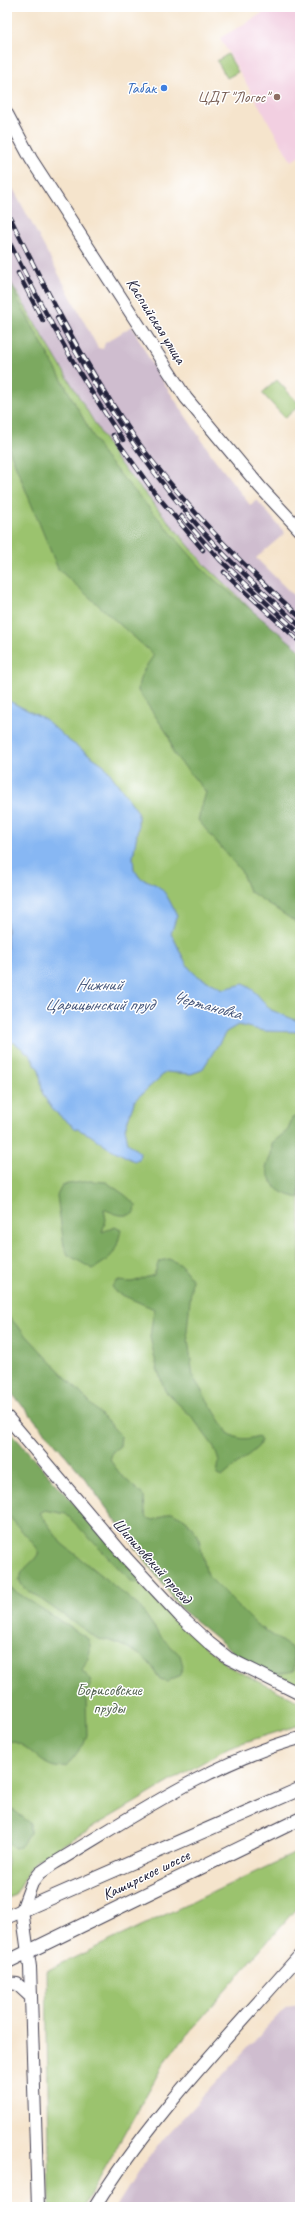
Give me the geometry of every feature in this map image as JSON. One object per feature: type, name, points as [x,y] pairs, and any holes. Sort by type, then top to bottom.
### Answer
[{"type":"main road","name":"Каспийская улица","points":[[7,114],[31,159],[186,398],[260,487],[300,530]]},
{"type":"main road","name":"Шипиловский проезд","points":[[7,1417],[127,1559],[180,1616],[203,1638],[228,1658],[300,1694]]},
{"type":"main road","points":[[39,2206],[31,1997],[28,1952],[22,1910],[32,1883],[40,1873],[53,1864],[214,1770],[271,1746],[300,1738]]},
{"type":"main road","name":"Каширское шоссе","points":[[7,1917],[300,1789]]},
{"type":"main road","name":"Каширское шоссе","points":[[7,1962],[300,1819]]},
{"type":"main road","points":[[95,2204],[154,2122],[300,1955]]},
{"type":"main road","points":[[7,1983],[16,1984],[31,1997]]},
{"type":"shaded area","name":"ЦДТ \"Логос\"","points":[[273,7],[300,7],[300,156],[291,161],[220,38]]},
{"type":"shaded area","points":[[7,177],[98,348],[103,349],[105,343],[132,326],[155,370],[213,457],[250,505],[257,500],[285,533],[256,558],[300,602],[300,656],[206,566],[116,459],[7,276]]},
{"type":"shaded area","points":[[300,2005],[300,2207],[116,2207],[140,2169],[164,2138],[286,2007]]},
{"type":"green space","points":[[228,54],[238,72],[227,78],[217,61]]},
{"type":"green space","points":[[7,274],[19,302],[104,456],[205,572],[300,650],[300,925],[249,891],[241,871],[198,820],[206,792],[173,753],[169,736],[138,691],[141,676],[154,655],[58,569],[10,452],[7,439]]},
{"type":"green space","points":[[7,276],[116,459],[206,566],[300,656],[300,1685],[271,1675],[233,1652],[154,1573],[80,1472],[7,1388]]},
{"type":"green space","points":[[277,380],[300,405],[285,418],[262,393]]},
{"type":"green space","points":[[300,1116],[299,1198],[281,1192],[277,1189],[271,1181],[266,1167],[271,1155],[272,1143],[288,1130],[292,1118]]},
{"type":"green space","points":[[89,1181],[106,1182],[125,1195],[136,1205],[135,1213],[127,1215],[115,1214],[104,1209],[106,1220],[102,1232],[115,1227],[121,1230],[113,1253],[106,1261],[93,1269],[68,1255],[64,1246],[57,1196],[62,1185]]},
{"type":"green space","points":[[169,1259],[181,1265],[192,1279],[187,1331],[193,1377],[228,1433],[243,1439],[258,1436],[261,1441],[258,1447],[222,1477],[217,1475],[219,1461],[214,1447],[192,1417],[165,1391],[157,1368],[150,1337],[154,1309],[115,1292],[112,1286],[117,1281],[132,1282],[154,1275],[159,1261]]},
{"type":"green space","points":[[7,1315],[121,1436],[120,1446],[113,1451],[110,1460],[121,1475],[144,1496],[147,1518],[154,1520],[172,1512],[185,1519],[198,1535],[207,1575],[256,1624],[293,1649],[294,1671],[271,1675],[233,1652],[181,1609],[80,1472],[7,1388]]},
{"type":"green space","points":[[7,1428],[139,1577],[139,1581],[136,1583],[132,1582],[66,1514],[45,1510],[40,1513],[61,1543],[140,1607],[161,1637],[180,1655],[183,1666],[180,1675],[167,1682],[160,1680],[145,1659],[119,1644],[98,1639],[23,1587],[19,1580],[21,1575],[39,1552],[7,1514]]},
{"type":"green space","name":"Борисовские пруды","points":[[7,1435],[171,1618],[228,1666],[300,1702],[300,1725],[229,1747],[34,1862],[15,1895],[7,1898]]},
{"type":"green space","points":[[7,1586],[88,1639],[90,1643],[89,1655],[82,1671],[92,1680],[86,1696],[87,1735],[84,1744],[66,1767],[49,1765],[24,1746],[7,1741]]},
{"type":"green space","points":[[7,1805],[30,1823],[30,1833],[20,1847],[14,1848],[7,1841]]},
{"type":"green space","points":[[300,1851],[300,1904],[167,2058],[83,2207],[50,2207],[46,1971]]},
{"type":"water","name":"Нижний Царицынский пруд","points":[[7,700],[45,719],[68,740],[104,765],[138,812],[138,828],[133,857],[134,869],[140,878],[160,887],[170,901],[177,915],[171,934],[191,970],[198,976],[223,989],[244,984],[253,990],[271,1010],[300,1022],[300,1032],[264,1031],[238,1025],[226,1032],[202,1070],[191,1074],[166,1072],[135,1100],[125,1128],[128,1143],[140,1153],[139,1159],[134,1161],[107,1147],[90,1135],[75,1128],[53,1110],[43,1095],[39,1070],[30,1055],[15,1043],[7,1041]]},
{"type":"railway","points":[[7,211],[36,270],[84,358],[101,387],[138,442],[156,466],[214,534],[300,617]]},
{"type":"railway","points":[[7,237],[33,289],[75,366],[123,440]]},
{"type":"railway","points":[[18,273],[43,321]]},
{"type":"railway","points":[[57,318],[102,397],[154,472],[205,533],[231,561],[300,626]]},
{"type":"railway","points":[[113,435],[154,492],[203,550]]},
{"type":"railway","points":[[181,516],[220,560],[300,634]]},
{"type":"railway","points":[[224,572],[300,642]]},
{"type":"place","name":"Табак","points":[[164,88]]},
{"type":"place","name":"ЦДТ \"Логос\"","points":[[277,97]]},
{"type":"water label","name":"Чертановка","points":[[207,1005]]}]
